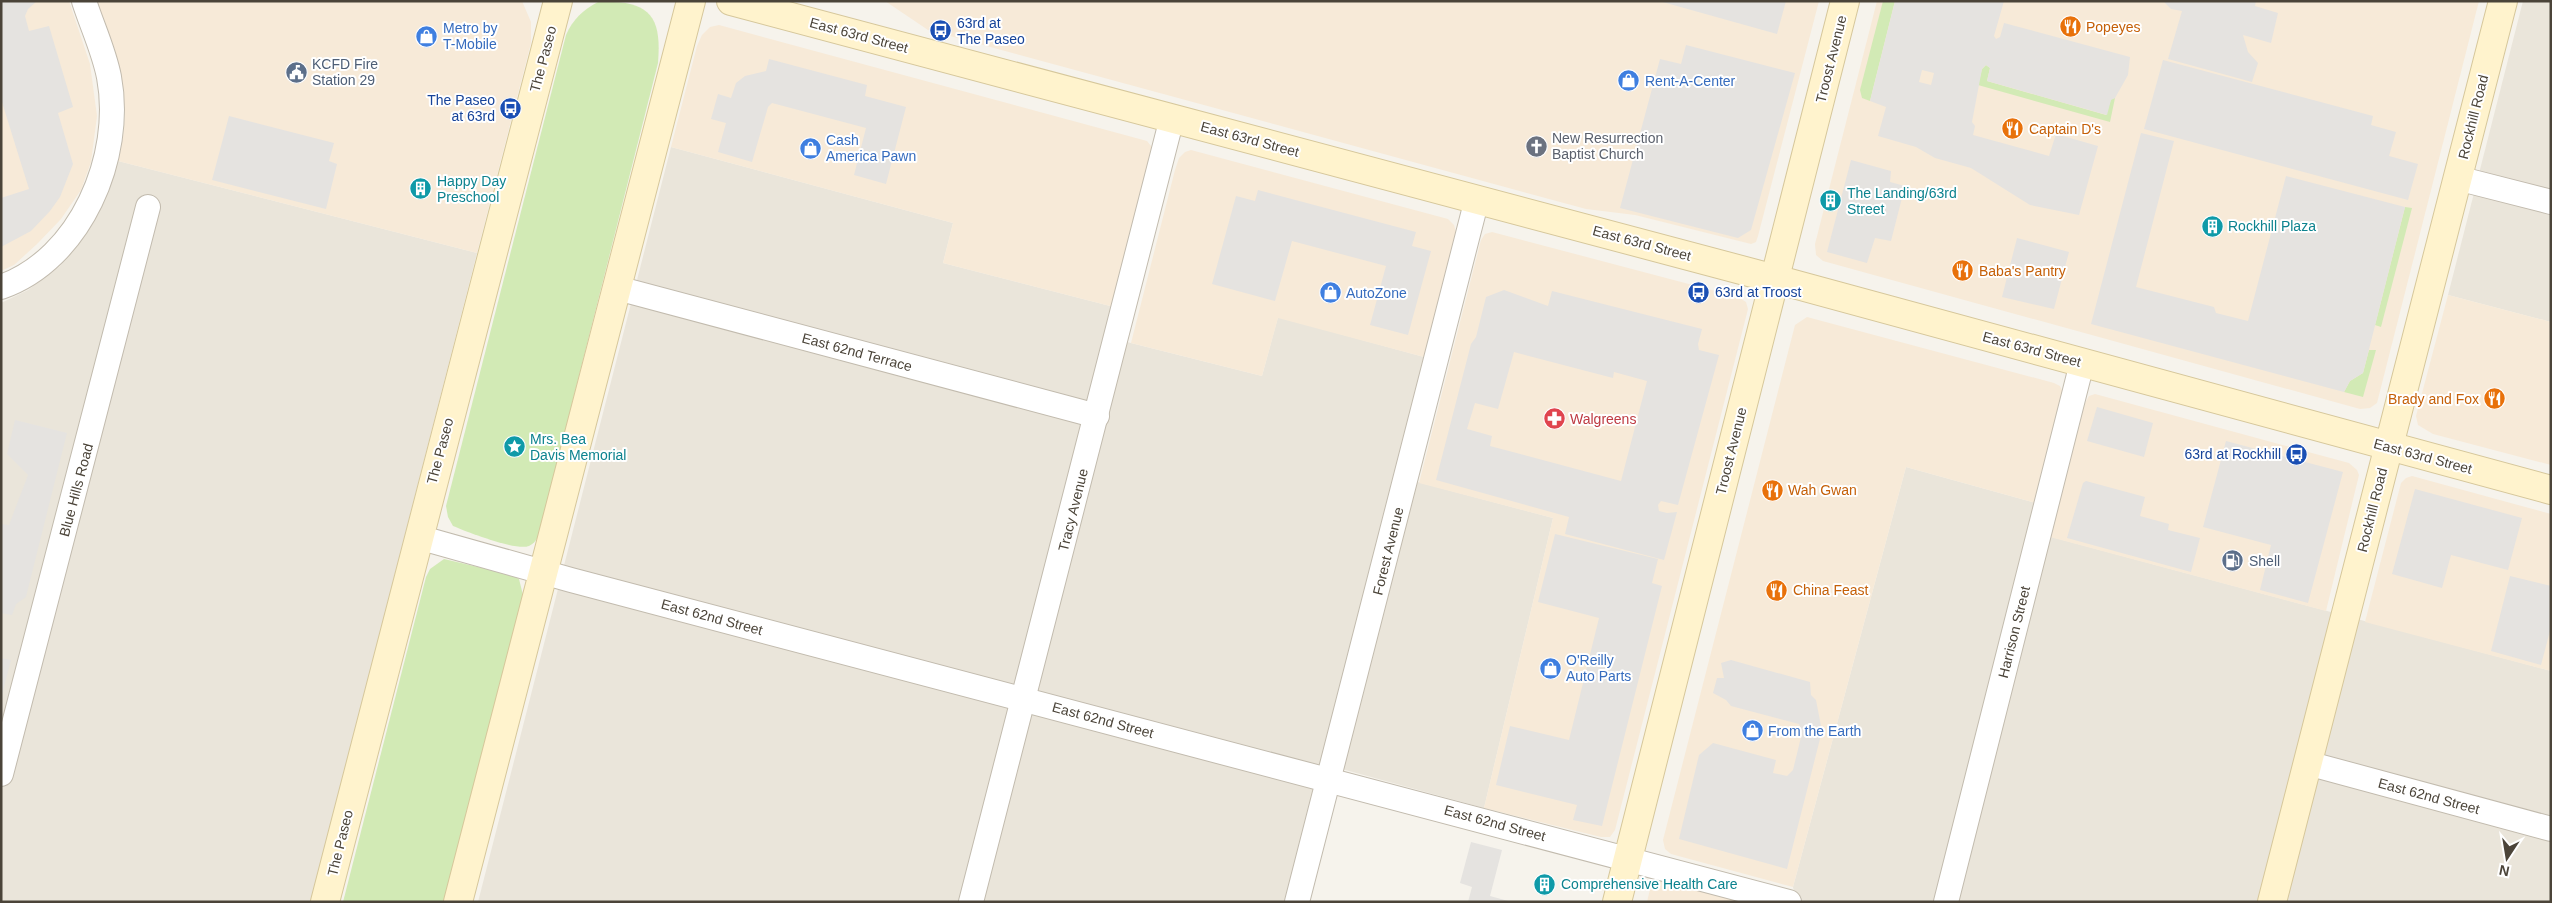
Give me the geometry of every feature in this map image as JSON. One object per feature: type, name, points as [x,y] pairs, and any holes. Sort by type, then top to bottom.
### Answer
[{"type":"main road","name":"The Paseo","points":[[325,902],[558,1]]},
{"type":"main road","points":[[458,902],[691,1]]},
{"type":"main road","name":"East 63rd Street","points":[[731,1],[1775,279],[2551,490]]},
{"type":"main road","name":"Troost Avenue","points":[[1617,902],[1845,1]]},
{"type":"main road","name":"Rockhill Road","points":[[2272,902],[2502,1]]},
{"type":"street","points":[[1,287],[12,283],[40,266],[60,247],[74,228],[104,168],[111,135],[112,107],[109,76],[84,1]]},
{"type":"street","name":"Tracy Avenue","points":[[971,902],[1172,118]]},
{"type":"street","points":[[2457,178],[2551,202]]},
{"type":"street","name":"Forest Avenue","points":[[1298,902],[1477,199]]},
{"type":"street","name":"Blue Hills Road","points":[[1,774],[148,207]]},
{"type":"street","name":"East 62nd Terrace","points":[[617,288],[1097,416]]},
{"type":"street","name":"Harrison Street","points":[[1946,902],[2082,363]]},
{"type":"street","name":"East 62nd Street","points":[[418,537],[543,572],[1789,902]]},
{"type":"street","name":"East 62nd Street","points":[[2307,763],[2551,830]]},
{"type":"shaded area","points":[[1,1],[69,1],[90,64],[97,116],[91,162],[81,190],[61,219],[37,244],[14,265],[1,271]]},
{"type":"shaded area","points":[[1,1],[37,1],[28,9],[25,16],[29,31],[49,26],[73,107],[58,113],[73,164],[60,197],[50,211],[31,231],[1,247],[1,198],[29,189],[1,99]]},
{"type":"shaded area","points":[[97,1],[522,1],[531,22],[531,43],[477,253],[118,161],[123,137],[125,111],[119,70]]},
{"type":"shaded area","points":[[885,1],[1819,1],[1758,236],[1756,242],[1751,244],[1635,215],[1586,209],[928,30]]},
{"type":"shaded area","points":[[1659,1],[1786,1],[1777,34]]},
{"type":"shaded area","points":[[1877,1],[2479,1],[2377,403],[2370,408],[2360,409],[1823,261],[1816,255],[1815,244]]},
{"type":"shaded area","points":[[1895,1],[2004,1],[1994,36],[1996,39],[2000,37],[2004,23],[2130,57],[2128,75],[2115,98],[2111,100],[2107,115],[1987,81],[1990,68],[1986,65],[1982,69],[1972,122],[1975,126],[1973,135],[2049,156],[2056,134],[2098,146],[2079,215],[2030,205],[1971,168],[1935,158],[1916,147],[1878,136],[1886,107],[1870,101]],"holes":[[[1922,70],[1934,73],[1931,85],[1919,82]]]},
{"type":"shaded area","points":[[2163,1],[2256,1],[2255,6],[2278,13],[2271,43],[2243,35],[2248,52],[2258,63],[2252,82],[2168,59],[2182,11],[2171,9]]},
{"type":"shaded area","points":[[2523,1],[2551,1],[2551,322],[2448,295]]},
{"type":"shaded area","points":[[719,25],[1147,141],[1151,146],[1152,157],[1114,307],[943,263],[953,223],[671,147],[697,46],[702,35],[710,27]]},
{"type":"shaded area","points":[[1686,45],[1795,73],[1751,230],[1738,238],[1620,208],[1660,59],[1681,64]]},
{"type":"shaded area","points":[[769,59],[867,85],[865,96],[906,107],[886,184],[854,175],[866,128],[772,103],[768,107],[752,162],[718,152],[726,123],[711,119],[718,94],[731,98],[736,83],[745,76],[766,71]]},
{"type":"shaded area","points":[[2163,60],[2373,116],[2371,125],[2396,132],[2389,156],[2418,164],[2408,200],[2144,129]]},
{"type":"shaded area","points":[[229,116],[334,143],[329,161],[337,164],[326,209],[212,180]]},
{"type":"shaded area","points":[[2141,133],[2174,141],[2136,287],[2214,307],[2216,313],[2248,321],[2286,176],[2405,207],[2363,373],[2350,381],[2344,392],[2091,324]]},
{"type":"shaded area","points":[[671,147],[953,223],[943,263],[1114,307],[1107,337],[1262,376],[1278,317],[1424,357],[1395,476],[1553,518],[1484,808],[1320,763],[1285,902],[478,902]]},
{"type":"shaded area","points":[[1191,150],[1448,219],[1454,225],[1456,232],[1424,357],[1278,318],[1262,376],[1131,343],[1175,170],[1179,158],[1185,152]]},
{"type":"shaded area","points":[[1851,160],[1891,171],[1890,182],[1905,186],[1891,241],[1875,238],[1867,263],[1827,252]]},
{"type":"shaded area","points":[[118,161],[477,253],[311,902],[1,902],[1,303],[28,290],[60,266],[99,213]]},
{"type":"shaded area","points":[[1258,190],[1416,232],[1412,246],[1431,251],[1408,335],[1370,325],[1386,266],[1292,241],[1275,301],[1212,284],[1236,196],[1255,201]]},
{"type":"shaded area","points":[[1492,232],[1738,297],[1746,302],[1748,309],[1615,830],[1610,837],[1601,837],[1484,808],[1553,518],[1419,483],[1481,240],[1485,234]]},
{"type":"shaded area","points":[[2017,238],[2069,252],[2054,309],[2002,297]]},
{"type":"shaded area","points":[[1504,290],[1548,306],[1552,291],[1702,329],[1698,344],[1699,350],[1719,355],[1678,505],[1661,501],[1658,505],[1659,511],[1667,513],[1677,512],[1664,560],[1565,534],[1569,517],[1436,480],[1471,344],[1476,337],[1486,297]],"holes":[[[1514,352],[1613,378],[1614,372],[1647,381],[1621,481],[1490,446],[1492,436],[1467,429],[1475,403],[1498,409]]]},
{"type":"shaded area","points":[[2448,295],[2551,322],[2551,465],[2433,434],[2418,425],[2416,416]]},
{"type":"shaded area","points":[[1807,317],[2054,383],[2060,386],[2063,393],[2036,503],[1906,467],[1793,887],[1671,854],[1665,849],[1663,840],[1795,325]]},
{"type":"shaded area","points":[[2095,394],[2349,463],[2357,470],[2359,475],[2326,611],[2050,537],[2085,403],[2089,396]]},
{"type":"shaded area","points":[[2097,407],[2153,423],[2144,457],[2087,441]]},
{"type":"shaded area","points":[[15,420],[67,433],[26,597],[16,604],[12,615],[1,613],[1,524],[9,525],[28,475],[7,454]]},
{"type":"shaded area","points":[[2226,441],[2343,472],[2308,603],[2260,590],[2271,545],[2203,527]]},
{"type":"shaded area","points":[[1906,467],[2036,503],[2029,531],[2551,671],[2551,902],[1796,902],[1793,887]]},
{"type":"shaded area","points":[[2412,476],[2551,514],[2551,671],[2365,622],[2401,483],[2406,478]]},
{"type":"shaded area","points":[[2086,481],[2145,497],[2140,516],[2169,524],[2168,530],[2200,538],[2191,572],[2067,538],[2083,483]]},
{"type":"shaded area","points":[[2415,489],[2522,518],[2508,570],[2451,555],[2442,588],[2392,574]]},
{"type":"shaded area","points":[[1555,534],[1658,559],[1652,583],[1662,586],[1602,826],[1573,820],[1577,805],[1496,785],[1510,726],[1569,740],[1599,618],[1538,602]]},
{"type":"shaded area","points":[[2510,576],[2551,586],[2551,627],[2541,665],[2491,651]]},
{"type":"shaded area","points":[[1,658],[11,660],[1,699]]},
{"type":"shaded area","points":[[1731,660],[1810,682],[1811,695],[1816,700],[1822,731],[1787,869],[1679,839],[1699,755],[1713,743],[1776,760],[1773,773],[1787,776],[1793,770],[1802,733],[1799,724],[1731,706],[1726,700],[1713,693],[1717,678],[1724,678],[1721,663]]},
{"type":"shaded area","points":[[1471,842],[1502,850],[1490,896],[1512,902],[1468,902],[1472,887],[1460,883]]},
{"type":"shaded area","points":[[1666,879],[1748,902],[1647,902],[1651,885],[1657,880]]},
{"type":"green space","points":[[1883,1],[1895,1],[1870,101],[1862,98],[1860,90]]},
{"type":"green space","points":[[598,2],[629,4],[649,14],[654,22],[657,33],[659,47],[658,63],[539,534],[536,541],[529,546],[514,546],[453,526],[448,517],[446,506],[566,35],[579,15]]},
{"type":"green space","points":[[1986,65],[1990,68],[1987,81],[2106,115],[2111,99],[2115,98],[2110,122],[1978,85],[1982,69]]},
{"type":"green space","points":[[2405,207],[2412,208],[2381,327],[2375,325]]},
{"type":"green space","points":[[2369,350],[2376,350],[2363,397],[2344,392],[2350,381],[2363,373]]},
{"type":"green space","points":[[444,559],[512,575],[519,579],[523,595],[447,902],[343,902],[426,577],[430,569]]},
{"type":"place","name":"Popeyes","points":[[2070,27]]},
{"type":"place","name":"63rd at The Paseo","points":[[941,31]]},
{"type":"place","name":"Metro by T-Mobile","points":[[427,36]]},
{"type":"place","name":"KCFD Fire Station 29","points":[[296,72]]},
{"type":"place","name":"Rent-A-Center","points":[[1629,81]]},
{"type":"place","name":"The Paseo at 63rd","points":[[511,108]]},
{"type":"place","name":"Captain D's","points":[[2013,129]]},
{"type":"place","name":"New Resurrection Baptist Church","points":[[1536,146]]},
{"type":"place","name":"Cash America Pawn","points":[[810,148]]},
{"type":"place","name":"Happy Day Preschool","points":[[421,189]]},
{"type":"place","name":"The Landing/63rd Street","points":[[1831,201]]},
{"type":"place","name":"Rockhill Plaza","points":[[2212,226]]},
{"type":"place","name":"Baba's Pantry","points":[[1963,271]]},
{"type":"place","name":"63rd at Troost","points":[[1699,292]]},
{"type":"place","name":"AutoZone","points":[[1330,293]]},
{"type":"place","name":"Brady and Fox","points":[[2495,399]]},
{"type":"place","name":"Walgreens","points":[[1554,419]]},
{"type":"place","name":"Mrs. Bea Davis Memorial","points":[[514,447]]},
{"type":"place","name":"63rd at Rockhill","points":[[2297,454]]},
{"type":"place","name":"Wah Gwan","points":[[1772,490]]},
{"type":"place","name":"Shell","points":[[2233,561]]},
{"type":"place","name":"China Feast","points":[[1777,590]]},
{"type":"place","name":"O'Reilly Auto Parts","points":[[1550,668]]},
{"type":"place","name":"From the Earth","points":[[1752,731]]},
{"type":"place","name":"Comprehensive Health Care","points":[[1545,884]]}]
